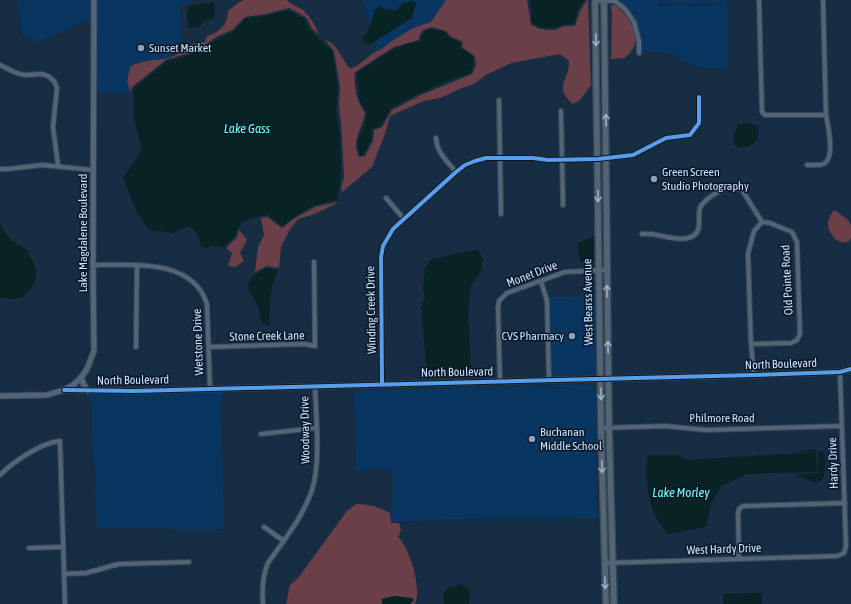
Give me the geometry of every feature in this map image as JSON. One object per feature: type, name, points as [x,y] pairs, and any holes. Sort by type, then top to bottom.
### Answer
[{"type":"main road","name":"West Bearss Avenue","points":[[596,0],[598,271],[606,604]]},
{"type":"main road","name":"West Bearss Avenue","points":[[604,0],[608,378],[614,604]]},
{"type":"street","name":"Lake Magdalene Boulevard","points":[[0,396],[47,395],[64,390],[73,385],[82,377],[94,351],[94,0]]},
{"type":"street","points":[[596,0],[614,1],[625,9],[633,21],[639,41],[639,53]]},
{"type":"street","points":[[759,0],[762,112],[765,115],[826,115]]},
{"type":"street","points":[[807,165],[823,164],[830,157],[830,131],[826,115],[823,0]]},
{"type":"street","points":[[0,65],[14,72],[24,74],[42,74],[48,76],[54,81],[57,88],[53,127],[58,165]]},
{"type":"street","name":"Winding Creek Drive","points":[[382,384],[381,257],[383,246],[393,229],[456,172],[465,165],[486,158],[533,158],[562,160],[598,159],[633,155],[666,138],[690,135],[699,123],[699,98]]},
{"type":"street","points":[[499,100],[501,214]]},
{"type":"street","points":[[561,111],[563,205]]},
{"type":"street","points":[[436,138],[436,146],[439,152],[456,172]]},
{"type":"street","points":[[0,169],[58,165],[93,170]]},
{"type":"street","points":[[642,234],[650,233],[665,237],[679,238],[692,237],[699,229],[699,209],[703,202],[731,187],[742,190],[762,222],[754,231],[748,254],[751,344],[754,375]]},
{"type":"street","points":[[386,198],[404,219]]},
{"type":"street","name":"Old Pointe Road","points":[[751,344],[791,343],[797,340],[800,334],[797,242],[792,232],[770,223],[762,222]]},
{"type":"street","name":"Stone Creek Lane","points":[[209,347],[305,344],[315,346],[314,262]]},
{"type":"street","name":"Wetstone Drive","points":[[93,265],[137,265],[156,266],[170,269],[183,276],[199,288],[207,304],[210,388]]},
{"type":"street","points":[[136,347],[137,265]]},
{"type":"street","name":"Monet Drive","points":[[500,381],[498,307],[500,301],[507,293],[565,272],[607,270]]},
{"type":"street","points":[[540,281],[547,301],[549,380]]},
{"type":"street","name":"North Boulevard","points":[[64,390],[88,391],[754,375],[840,372],[851,369]]},
{"type":"street","name":"Hardy Drive","points":[[840,372],[846,546],[844,553]]},
{"type":"street","name":"North Boulevard","points":[[82,377],[84,386],[88,391]]},
{"type":"street","name":"Woodway Drive","points":[[263,604],[262,590],[264,571],[302,514],[312,489],[317,464],[315,386]]},
{"type":"street","name":"Philmore Road","points":[[601,428],[665,426],[706,430],[842,426]]},
{"type":"street","points":[[261,434],[316,428]]},
{"type":"street","points":[[0,475],[25,455],[52,442],[60,441],[65,604]]},
{"type":"street","points":[[603,503],[611,503]]},
{"type":"street","points":[[739,559],[738,514],[739,509],[743,506],[845,503]]},
{"type":"street","points":[[264,527],[284,541]]},
{"type":"street","points":[[29,548],[63,547]]},
{"type":"street","name":"West Hardy Drive","points":[[605,563],[837,556],[844,553]]},
{"type":"street","points":[[64,574],[86,573],[119,564],[189,562]]},
{"type":"shaded area","points":[[17,0],[92,0],[92,22],[84,22],[37,43],[23,36]]},
{"type":"shaded area","points":[[97,0],[196,0],[180,5],[182,49],[172,56],[158,60],[135,63],[127,82],[131,93],[96,93]]},
{"type":"shaded area","points":[[244,0],[287,0],[305,12],[310,18],[318,34],[312,28],[306,17],[289,8],[245,17],[232,30],[218,36],[195,52],[167,59],[131,88],[131,93],[127,82],[130,67],[144,61],[171,57],[183,50],[188,49],[192,44],[205,42],[207,36],[216,33],[222,28],[226,21],[228,11]]},
{"type":"shaded area","points":[[363,0],[446,0],[431,22],[413,28],[380,50],[376,51],[376,41],[411,18],[412,1],[403,3],[396,10],[375,10],[370,24]]},
{"type":"shaded area","points":[[446,0],[527,0],[531,25],[540,29],[555,30],[565,26],[575,26],[580,11],[588,0],[591,85],[580,100],[573,104],[567,98],[563,88],[569,68],[569,61],[560,54],[511,63],[486,75],[474,84],[440,98],[424,101],[390,116],[385,134],[372,167],[342,192],[341,189],[344,177],[339,105],[340,87],[334,51],[325,40],[333,44],[350,69],[413,28],[431,22]],"holes":[[[432,27],[446,31],[450,36],[463,42],[462,47],[475,56],[476,65],[472,74],[421,95],[392,110],[382,127],[374,130],[373,141],[365,156],[359,157],[356,146],[365,113],[356,94],[355,72],[394,47],[419,40],[419,36],[423,30]]]},
{"type":"shaded area","points":[[617,0],[659,0],[659,5],[661,6],[721,5],[724,0],[727,0],[728,67],[706,68],[690,64],[686,61],[678,60],[675,53],[642,52],[642,40],[635,20],[626,7]]},
{"type":"shaded area","points":[[661,0],[721,0],[721,3],[661,4]]},
{"type":"shaded area","points":[[615,4],[629,20],[634,30],[636,42],[631,52],[625,58],[611,59],[611,6]]},
{"type":"shaded area","points":[[337,202],[315,214],[298,219],[289,231],[281,247],[279,268],[267,266],[255,272],[258,247],[264,235],[261,218],[267,217],[282,228],[295,218],[315,207]]},
{"type":"shaded area","points":[[833,211],[836,211],[848,220],[851,225],[851,238],[848,242],[838,241],[830,232],[828,223],[829,217]]},
{"type":"shaded area","points":[[239,230],[247,240],[240,253],[244,261],[235,267],[228,266],[232,253],[226,248],[237,237]]},
{"type":"shaded area","points":[[595,296],[596,376],[551,378],[552,351],[549,297]]},
{"type":"shaded area","points":[[589,384],[596,390],[597,518],[455,519],[392,522],[393,470],[356,470],[354,391]]},
{"type":"shaded area","points":[[223,390],[221,406],[224,529],[97,528],[90,392]]},
{"type":"shaded area","points":[[356,504],[370,505],[382,509],[390,513],[391,523],[399,523],[401,530],[398,537],[407,550],[416,579],[417,597],[415,604],[410,604],[412,603],[404,598],[397,597],[382,599],[382,604],[286,604],[290,585],[298,578],[347,511]]},
{"type":"water","points":[[530,0],[584,0],[578,10],[574,24],[544,28],[532,23]]},
{"type":"water","points":[[412,1],[416,3],[412,18],[369,45],[362,41],[362,38],[368,32],[375,10],[379,6],[385,9],[396,10],[403,3]]},
{"type":"water","points":[[214,2],[215,15],[212,19],[205,21],[197,28],[190,28],[188,26],[187,15],[189,6]]},
{"type":"water","name":"Lake Gass","points":[[288,10],[304,18],[310,30],[332,51],[338,87],[336,112],[340,135],[341,177],[337,200],[314,205],[282,226],[268,215],[242,222],[237,229],[235,236],[224,247],[213,246],[206,248],[201,246],[198,236],[191,227],[185,227],[173,233],[149,230],[137,213],[123,177],[142,151],[134,118],[133,89],[168,61],[196,53],[233,32],[246,18],[266,16]]},
{"type":"water","points":[[431,29],[445,32],[448,37],[461,43],[460,48],[473,56],[473,65],[470,74],[457,77],[420,93],[391,108],[381,126],[372,129],[371,141],[363,155],[360,156],[357,142],[365,124],[367,113],[360,102],[357,73],[403,45],[421,41],[424,31]]},
{"type":"water","points":[[744,123],[757,125],[759,131],[758,136],[753,144],[739,147],[734,144],[733,137],[736,128]]},
{"type":"water","points":[[0,224],[10,239],[27,250],[36,268],[36,280],[30,290],[23,297],[14,299],[0,298]]},
{"type":"water","points":[[594,236],[594,260],[580,261],[577,244]]},
{"type":"water","points":[[478,250],[483,259],[481,271],[471,285],[468,310],[471,368],[450,369],[427,373],[421,307],[425,297],[423,290],[425,268],[430,260]]},
{"type":"water","points":[[267,268],[278,270],[271,290],[269,325],[262,323],[258,306],[249,291],[248,286],[249,282],[254,276]]},
{"type":"water","points":[[813,449],[824,452],[825,459],[825,470],[822,480],[816,483],[795,475],[818,473],[818,451],[797,452]]},
{"type":"water","name":"Lake Morley","points":[[816,452],[817,472],[748,474],[721,486],[711,504],[706,527],[668,534],[658,521],[652,507],[646,470],[648,455],[677,455],[686,460]]},
{"type":"water","points":[[458,584],[468,588],[470,597],[469,604],[444,604],[443,593],[449,588],[457,587]]},
{"type":"water","points":[[761,593],[762,604],[723,604],[723,594]]},
{"type":"water","points":[[394,596],[412,598],[414,600],[410,604],[382,604],[382,599]]},
{"type":"cycle path","points":[[382,384],[381,257],[383,246],[393,229],[456,172],[465,165],[475,161],[486,158],[533,158],[548,160],[598,159],[633,155],[666,138],[690,135],[699,123],[699,97]]},
{"type":"cycle path","points":[[64,390],[135,391],[754,375],[840,372],[851,369]]},
{"type":"place","name":"Sunset Market","points":[[141,48]]},
{"type":"place","name":"Green Screen Studio Photography","points":[[654,179]]},
{"type":"place","name":"CVS Pharmacy","points":[[572,336]]},
{"type":"place","name":"Buchanan Middle School","points":[[532,439]]}]
